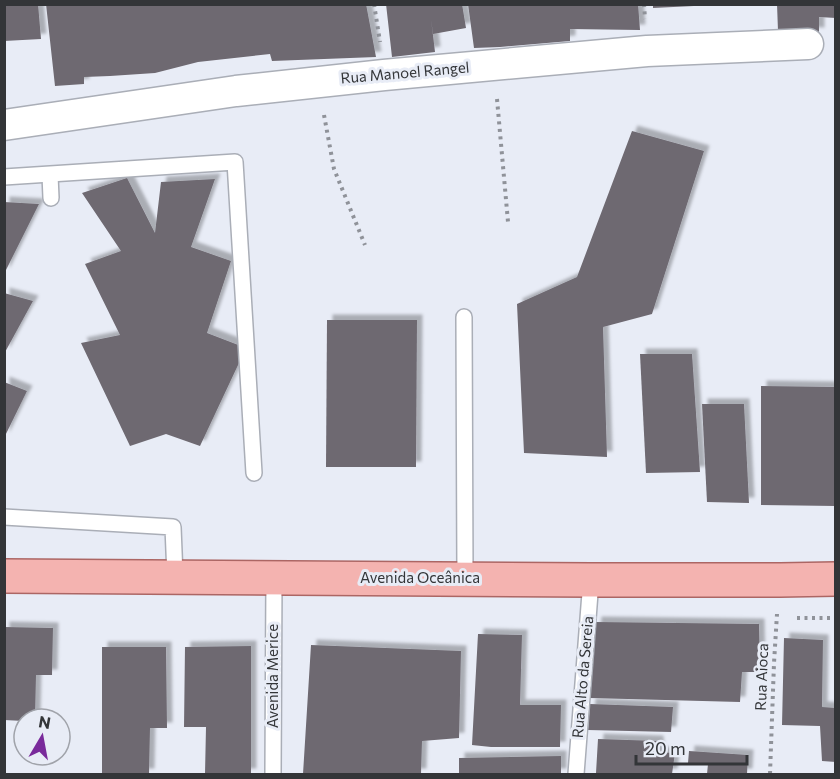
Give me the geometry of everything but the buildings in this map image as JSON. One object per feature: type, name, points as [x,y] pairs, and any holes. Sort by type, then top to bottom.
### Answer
[{"type":"main road","name":"Avenida Oceânica","points":[[4,576],[591,580],[836,579]]},
{"type":"street","name":"Rua Manoel Rangel","points":[[4,125],[237,91],[318,82],[647,51],[808,44]]},
{"type":"lane","points":[[4,177],[235,162],[254,473]]},
{"type":"lane","points":[[50,175],[51,198]]},
{"type":"lane","points":[[464,317],[465,578]]},
{"type":"lane","points":[[4,518],[173,526],[175,576]]},
{"type":"lane","name":"Avenida Merice","points":[[273,774],[274,577]]},
{"type":"lane","name":"Rua Alto da Sereia","points":[[576,774],[591,580]]},
{"type":"path","points":[[494,65],[508,222]]},
{"type":"path","points":[[318,82],[334,169],[364,245]]},
{"type":"path","name":"Rua Aioca","points":[[770,774],[780,580]]}]
